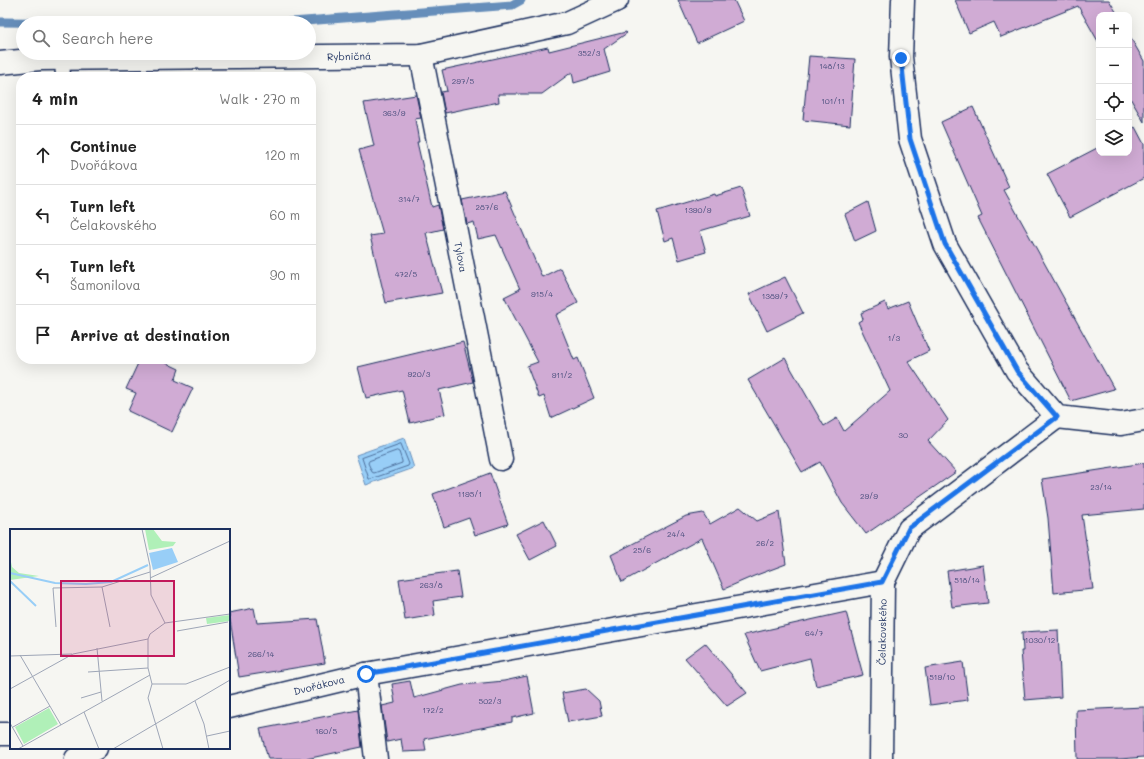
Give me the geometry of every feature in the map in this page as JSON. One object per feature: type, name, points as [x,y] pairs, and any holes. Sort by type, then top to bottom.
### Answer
[{"type":"street","name":"Rybničná","points":[[316,58],[421,54],[567,23],[617,0]]},
{"type":"street","points":[[903,0],[901,58],[910,139],[945,244],[1017,371],[1057,417],[1121,424],[1144,420]]},
{"type":"street","name":"Tylova","points":[[421,54],[501,459]]},
{"type":"street","name":"Rybničná","points":[[0,63],[40,60],[62,68],[267,60]]},
{"type":"street","name":"Čelakovského","points":[[881,759],[882,582],[909,528],[1057,417]]},
{"type":"street","name":"Dvořákova","points":[[230,707],[366,674],[882,582]]},
{"type":"street","points":[[366,674],[376,759]]},
{"type":"street","points":[[76,759],[94,749]]},
{"type":"water","points":[[404,438],[414,468],[366,485],[356,455]]},
{"type":"building","points":[[678,0],[734,0],[744,21],[697,43]]},
{"type":"building","points":[[955,0],[1109,0],[1116,12],[1096,12],[1096,38],[1078,6],[1001,37],[994,22],[969,33]]},
{"type":"building","points":[[627,33],[604,49],[610,72],[574,83],[572,72],[542,94],[498,94],[499,102],[445,113],[441,92],[447,91],[442,70],[548,47],[549,51]]},
{"type":"building","points":[[1132,40],[1144,61],[1144,122],[1132,101]]},
{"type":"building","points":[[809,56],[855,59],[850,125],[803,120]]},
{"type":"building","points":[[416,95],[421,118],[415,119],[419,142],[417,142],[432,207],[438,205],[443,229],[426,233],[442,293],[386,303],[370,236],[383,234],[359,150],[374,146],[364,103]]},
{"type":"building","points":[[973,107],[1009,187],[1004,190],[1114,389],[1071,401],[978,218],[982,216],[941,122]]},
{"type":"building","points":[[1135,127],[1144,144],[1144,178],[1070,217],[1047,174],[1096,149],[1096,156],[1132,156],[1132,129]]},
{"type":"building","points":[[741,188],[750,216],[700,231],[706,252],[679,260],[673,238],[665,241],[657,211],[714,194],[715,196]]},
{"type":"building","points":[[505,191],[542,277],[560,268],[578,303],[556,315],[574,360],[578,358],[594,398],[551,418],[544,396],[539,398],[527,366],[538,362],[504,297],[520,289],[496,235],[478,239],[474,222],[467,224],[462,200]]},
{"type":"building","points":[[868,202],[876,231],[855,241],[845,214]]},
{"type":"building","points":[[785,277],[803,313],[767,331],[749,294]]},
{"type":"building","points":[[908,301],[929,351],[908,361],[948,420],[928,441],[956,472],[866,534],[842,503],[820,462],[802,472],[748,380],[785,358],[824,426],[837,418],[844,431],[890,391],[858,322],[863,319],[861,313],[885,302],[888,309]]},
{"type":"building","points":[[463,342],[473,382],[439,390],[445,414],[410,423],[402,390],[366,398],[358,367]]},
{"type":"building","points":[[138,364],[168,364],[179,369],[175,380],[193,388],[172,432],[128,411],[136,393],[126,389]]},
{"type":"building","points":[[1144,463],[1144,509],[1082,515],[1093,589],[1054,593],[1048,518],[1042,479]]},
{"type":"building","points":[[490,473],[508,524],[475,535],[469,518],[444,527],[433,494]]},
{"type":"building","points":[[740,507],[757,521],[779,512],[786,564],[724,589],[702,538],[622,582],[611,555],[686,516],[703,513],[710,524]]},
{"type":"building","points":[[544,520],[557,546],[530,560],[516,534]]},
{"type":"building","points":[[983,565],[988,603],[952,607],[947,571]]},
{"type":"building","points":[[457,571],[461,597],[433,601],[435,615],[405,620],[399,579]]},
{"type":"building","points":[[254,608],[257,623],[317,619],[325,663],[239,677],[230,613]]},
{"type":"building","points":[[846,612],[863,675],[816,686],[810,658],[760,671],[744,635]]},
{"type":"building","points":[[1058,630],[1061,697],[1025,700],[1021,651],[1023,651],[1022,632]]},
{"type":"building","points":[[705,643],[747,693],[727,706],[685,658]]},
{"type":"building","points":[[963,662],[968,700],[930,705],[925,668]]},
{"type":"building","points":[[527,676],[534,713],[512,718],[512,722],[424,739],[426,751],[403,752],[401,739],[387,742],[382,706],[395,703],[392,684],[410,681],[414,698],[462,685],[504,681]]},
{"type":"building","points":[[586,689],[599,701],[602,716],[568,722],[562,693]]},
{"type":"building","points":[[1144,707],[1144,757],[1120,759],[1077,759],[1076,710]]},
{"type":"building","points":[[358,710],[362,747],[306,759],[268,759],[260,729]]},
{"type":"waterway","points":[[316,20],[512,5],[521,0]]},
{"type":"waterway","points":[[0,22],[16,22]]},
{"type":"route","points":[[366,674],[882,582],[909,528],[1057,417],[1017,371],[945,244],[910,139],[901,58]]}]
